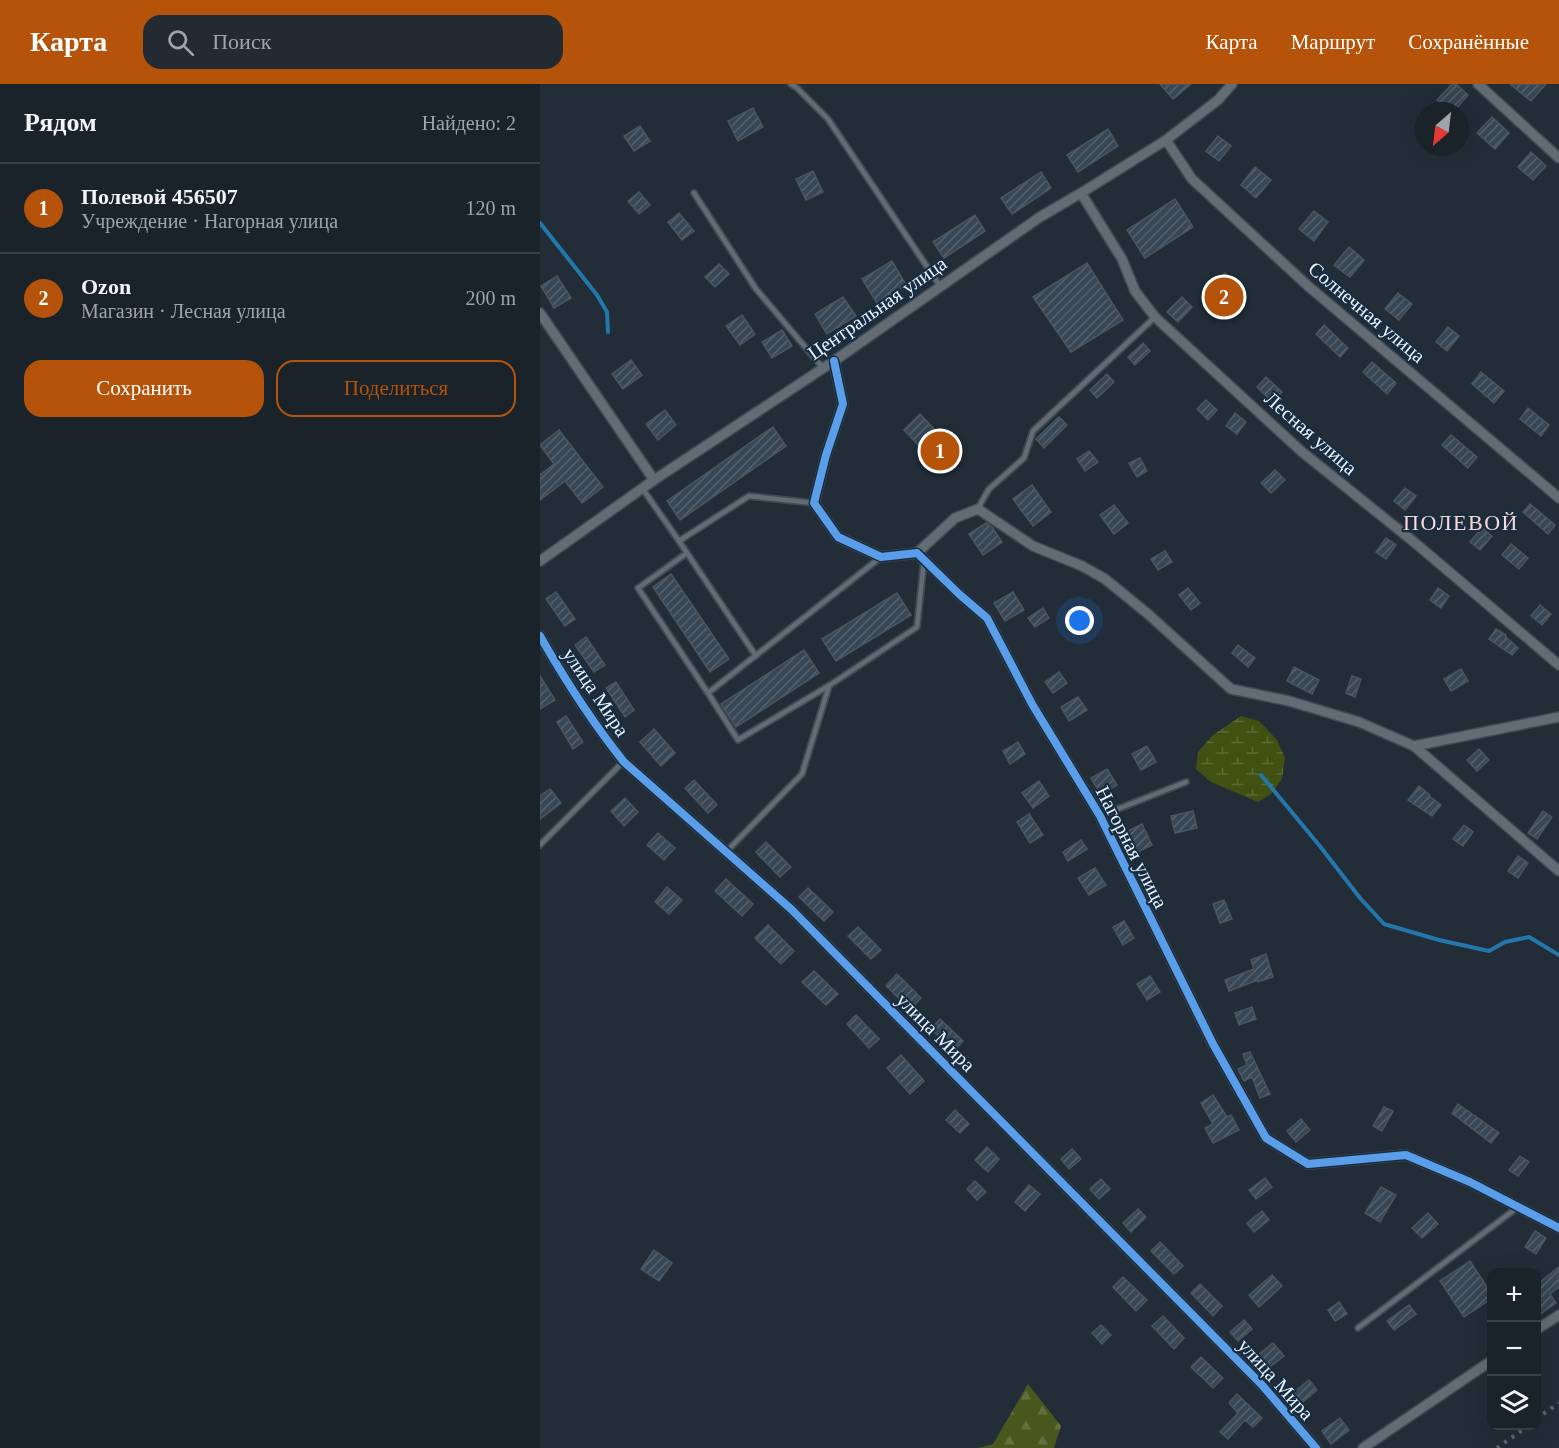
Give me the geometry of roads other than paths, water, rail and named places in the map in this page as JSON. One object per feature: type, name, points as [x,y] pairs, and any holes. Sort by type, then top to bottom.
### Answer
[{"type":"street","name":"Центральная улица","points":[[540,561],[642,488],[834,361],[1040,217],[1166,140],[1218,100],[1232,84]]},
{"type":"street","points":[[1478,84],[1559,158]]},
{"type":"street","name":"Солнечная улица","points":[[1166,140],[1192,179],[1308,286],[1559,498]]},
{"type":"street","name":"Лесная улица","points":[[1081,193],[1122,259],[1135,291],[1155,317],[1301,451],[1414,542],[1559,665]]},
{"type":"street","points":[[540,313],[654,480]]},
{"type":"street","points":[[834,361],[843,404],[826,455],[814,503],[838,537],[881,557],[921,557],[955,518],[978,509],[1033,546],[1082,566],[1106,579],[1231,689],[1289,701],[1359,722],[1414,746],[1559,871]]},
{"type":"street","name":"Нагорная улица","points":[[921,557],[987,618],[1032,704],[1100,816],[1213,1044],[1266,1138],[1308,1164],[1406,1155],[1470,1182],[1559,1228]]},
{"type":"street","name":"улица Мира","points":[[540,636],[564,678],[601,733],[624,762],[791,909],[1262,1385],[1316,1448]]},
{"type":"street","points":[[1414,746],[1559,717]]},
{"type":"street","points":[[1541,1327],[1559,1315]]},
{"type":"street","points":[[1363,1448],[1487,1364]]},
{"type":"lane","points":[[791,84],[828,119],[940,286]]},
{"type":"lane","points":[[694,194],[756,289],[823,368]]},
{"type":"lane","points":[[978,509],[989,489],[1024,458],[1033,431],[1155,317]]},
{"type":"lane","points":[[642,488],[756,656]]},
{"type":"lane","points":[[679,541],[749,496],[814,503]]},
{"type":"lane","points":[[687,553],[638,588],[738,740],[830,685],[917,627],[921,557]]},
{"type":"lane","points":[[708,693],[881,557]]},
{"type":"lane","points":[[726,852],[802,774],[830,685]]},
{"type":"lane","points":[[540,845],[624,762]]},
{"type":"lane","points":[[1100,816],[1186,782]]},
{"type":"lane","points":[[1358,1328],[1518,1207]]},
{"type":"waterway","points":[[540,223],[597,295],[607,312],[608,332]]},
{"type":"waterway","points":[[1261,775],[1360,898],[1384,924],[1489,951],[1505,942],[1529,937],[1559,955]]},
{"type":"railway","points":[[1541,1416],[1559,1403]]},
{"type":"railway","points":[[1497,1448],[1522,1430]]},
{"type":"place","name":"Ozon","points":[[1224,297]]},
{"type":"place","name":"Полевой 456507","points":[[940,451]]},
{"type":"district","name":"ПОЛЕВОЙ","points":[[1461,522]]}]
